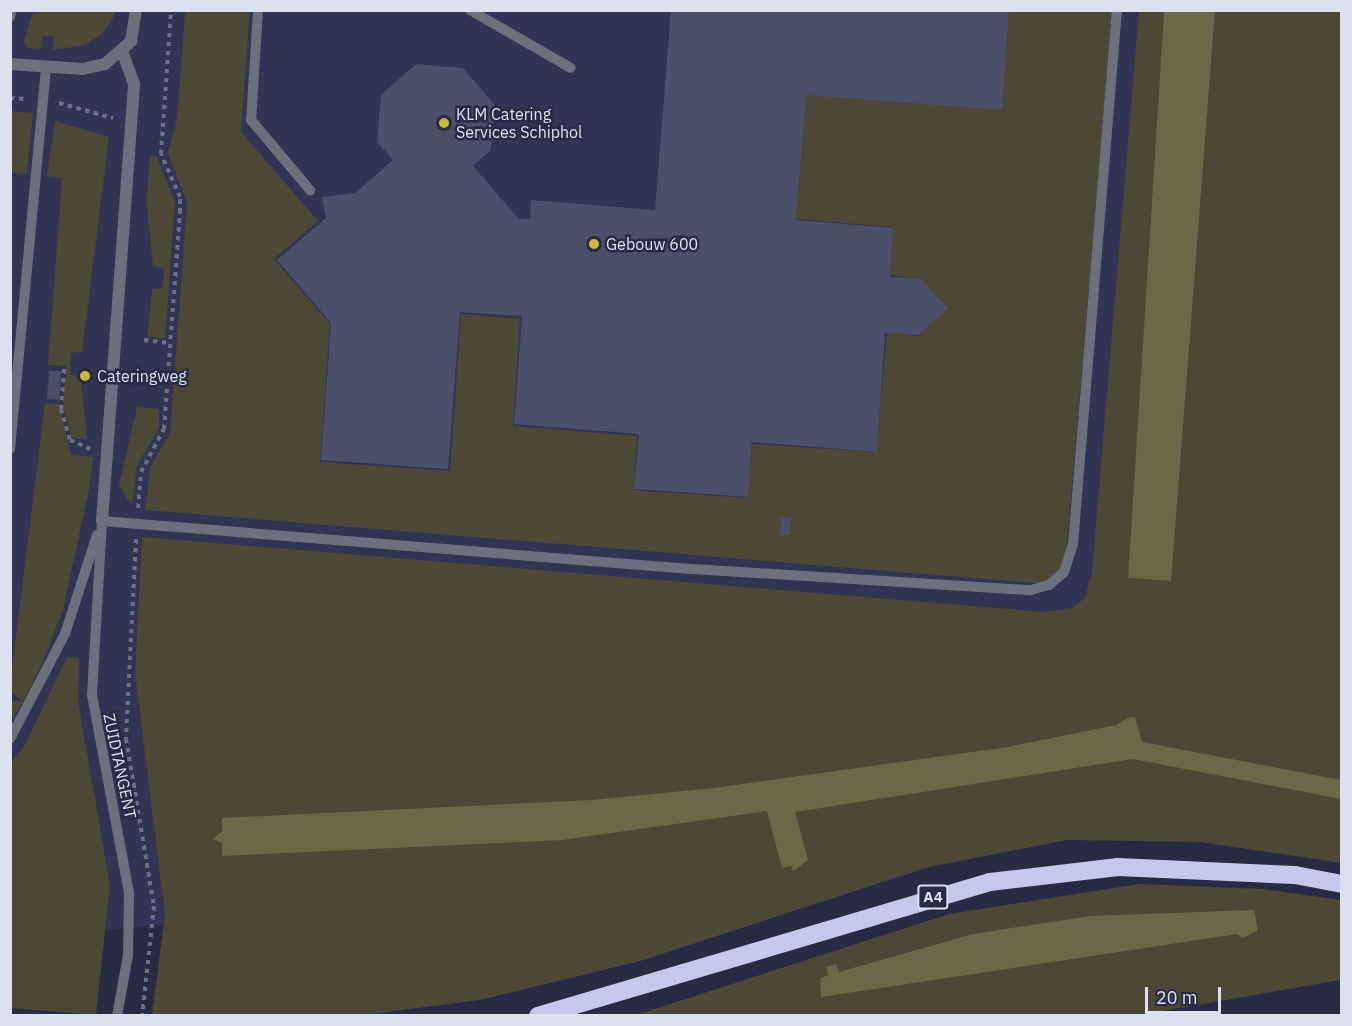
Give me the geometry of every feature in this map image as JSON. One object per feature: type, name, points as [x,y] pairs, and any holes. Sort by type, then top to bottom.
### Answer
[{"type":"highway","name":"A4","points":[[538,1016],[990,882],[1118,867],[1295,875],[1341,884]]},
{"type":"street","points":[[10,64],[98,67],[123,52],[134,33],[136,10]]},
{"type":"street","points":[[102,521],[134,84],[123,52]]},
{"type":"lane","points":[[258,10],[251,120],[310,190]]},
{"type":"lane","points":[[470,10],[571,68]]},
{"type":"lane","points":[[10,739],[65,634],[102,521],[676,568],[1031,590],[1049,585],[1064,572],[1073,544],[1118,10]]},
{"type":"lane","points":[[10,17],[11,13]]},
{"type":"lane","points":[[10,449],[46,66]]},
{"type":"lane","name":"ZUIDTANGENT","points":[[102,521],[92,695],[129,893],[122,986],[117,1016]]},
{"type":"path","points":[[142,1016],[147,988],[154,906],[126,739],[141,472],[164,429],[181,203],[163,160],[160,136],[163,124],[171,10]]},
{"type":"path","points":[[10,98],[44,101],[119,119]]},
{"type":"path","points":[[155,123],[163,124]]},
{"type":"path","points":[[144,340],[170,343]]},
{"type":"path","points":[[64,369],[61,409],[70,440],[95,449]]},
{"type":"shaded area","points":[[51,10],[117,11],[104,32],[86,45],[53,50],[54,36],[43,36],[42,49],[28,48],[24,42],[32,14]]},
{"type":"shaded area","points":[[1164,10],[1128,578],[1170,581],[1215,11],[1341,11],[1341,863],[1201,842],[1067,840],[929,867],[640,961],[480,1000],[364,1015],[152,1015],[165,915],[135,674],[142,537],[1044,612],[1072,608],[1085,598],[1092,573],[1139,11]]},
{"type":"shaded area","points":[[10,11],[1248,11],[1196,812],[11,941]]},
{"type":"shaded area","points":[[185,11],[250,11],[241,132],[318,221],[274,259],[330,324],[320,462],[450,471],[461,314],[520,319],[513,426],[637,436],[634,490],[747,498],[752,444],[876,452],[887,333],[917,336],[947,309],[921,280],[889,275],[892,227],[796,219],[805,95],[1007,11],[1113,11],[1065,565],[1046,584],[145,510],[150,468],[170,433],[187,203],[168,153],[177,120]]},
{"type":"shaded area","points":[[1164,11],[1215,11],[1171,581],[1128,578]]},
{"type":"shaded area","points":[[11,111],[33,113],[27,174],[11,173]]},
{"type":"shaded area","points":[[55,121],[109,137],[82,353],[71,352],[70,375],[81,376],[87,439],[72,438],[63,407],[66,366],[48,365],[62,178],[47,176]]},
{"type":"shaded area","points":[[150,156],[156,156],[175,201],[165,339],[147,336],[152,289],[162,289],[164,268],[153,266],[146,201]]},
{"type":"shaded area","points":[[45,403],[59,404],[71,455],[93,457],[90,485],[63,610],[41,666],[23,702],[11,721],[11,701],[22,701],[11,692],[11,676]]},
{"type":"shaded area","points":[[137,407],[159,409],[159,428],[137,465],[132,506],[119,485]]},
{"type":"shaded area","points":[[67,657],[79,658],[78,701],[110,885],[96,1015],[11,1008],[11,763],[25,745]]},
{"type":"shaded area","points":[[1130,717],[1135,717],[1142,742],[1341,780],[1341,799],[1133,759],[795,812],[808,860],[793,871],[791,866],[782,868],[767,811],[562,840],[222,856],[222,843],[213,839],[222,831],[222,818],[592,800],[714,788],[1008,747],[1116,725]]},
{"type":"shaded area","points":[[1139,884],[1262,889],[1341,900],[1341,980],[1134,1016],[633,1016],[949,914]]},
{"type":"shaded area","points":[[1254,910],[1258,930],[1243,938],[1237,934],[821,997],[820,978],[829,975],[826,967],[836,964],[839,972],[973,934],[1090,916]]},
{"type":"building","name":"Gebouw 600","points":[[671,10],[1009,10],[1002,110],[806,95],[796,220],[893,228],[890,277],[921,279],[948,309],[918,335],[885,333],[877,452],[752,442],[748,497],[634,489],[639,434],[514,424],[522,316],[460,312],[448,469],[321,460],[331,323],[277,260],[326,218],[322,197],[355,193],[393,160],[377,142],[381,95],[416,64],[463,68],[494,104],[491,150],[473,166],[519,219],[530,219],[531,200],[655,210]]},
{"type":"building","points":[[49,371],[61,371],[59,400],[47,399]]},
{"type":"building","points":[[781,518],[791,518],[790,535],[780,535]]},
{"type":"place","name":"KLM Catering Services Schiphol","points":[[444,123]]},
{"type":"place","name":"Gebouw 600","points":[[594,244]]},
{"type":"place","name":"Cateringweg","points":[[85,376]]}]
